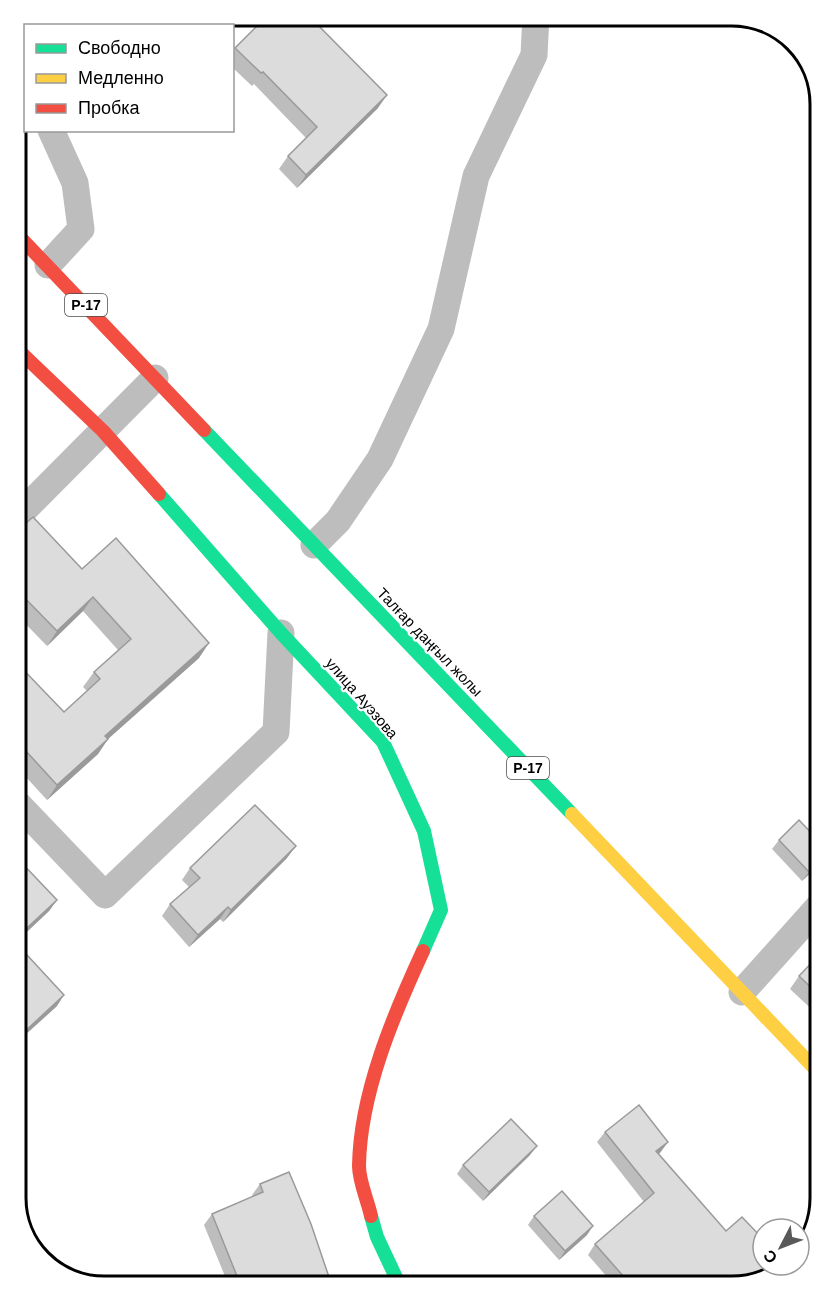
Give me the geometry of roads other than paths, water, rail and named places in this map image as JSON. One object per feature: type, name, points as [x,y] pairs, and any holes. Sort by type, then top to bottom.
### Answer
[{"type":"main road","name":"Талғар даңғыл жолы","points":[[26,243],[810,1063]]},
{"type":"main road","name":"улица Ауэзова","points":[[26,358],[102,431],[281,633],[382,742],[424,831],[441,910],[396,1010],[369,1092],[359,1168],[377,1237],[395,1275]]},
{"type":"street","points":[[314,545],[338,521],[380,459],[441,329],[476,176],[534,55],[535,26]]},
{"type":"street","points":[[48,265],[81,229],[75,183],[52,132]]},
{"type":"street","points":[[26,508],[155,378]]},
{"type":"street","points":[[26,812],[105,895],[276,732],[281,633]]},
{"type":"street","points":[[742,992],[810,916]]}]
